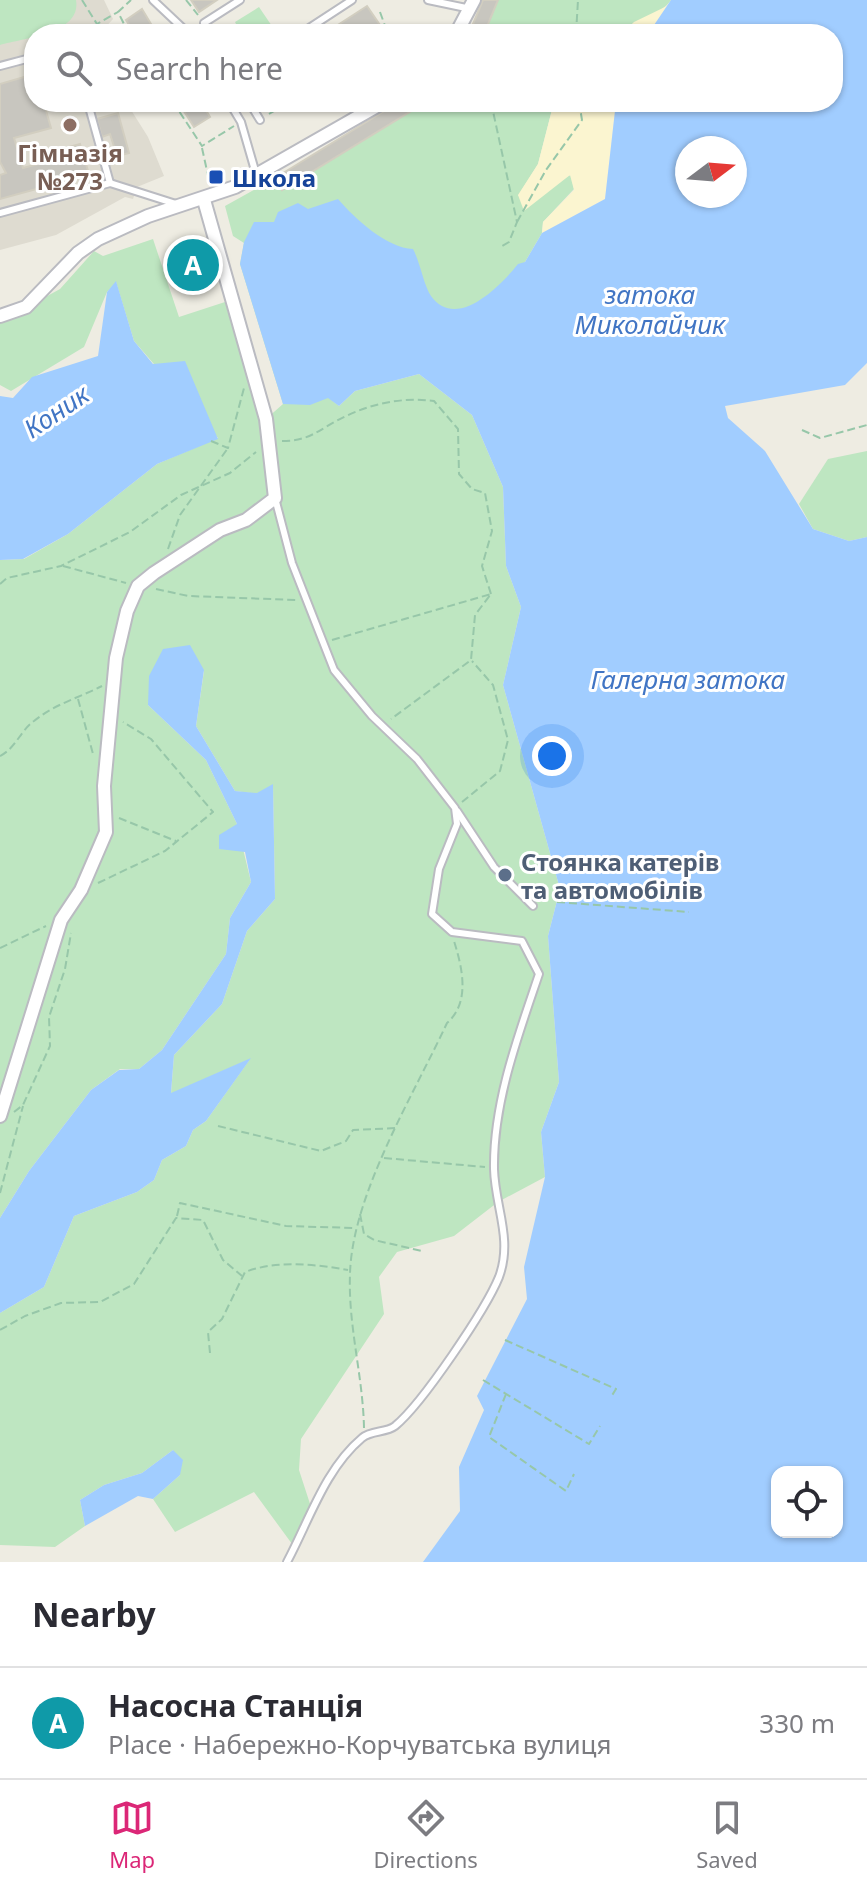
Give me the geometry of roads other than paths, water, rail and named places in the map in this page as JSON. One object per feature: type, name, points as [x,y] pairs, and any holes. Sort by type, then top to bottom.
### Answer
[{"type":"street","points":[[461,24],[472,4]]},
{"type":"street","points":[[0,316],[26,307],[78,253],[98,239],[204,200],[366,112]]},
{"type":"street","points":[[6,1115],[67,920],[106,832],[104,805],[114,680],[127,611],[138,586],[220,530],[246,520],[275,498],[270,440],[204,200]]},
{"type":"lane","points":[[153,0],[178,24]]},
{"type":"lane","points":[[204,23],[240,0]]},
{"type":"lane","points":[[315,24],[352,0]]},
{"type":"lane","points":[[428,0],[472,4]]},
{"type":"lane","points":[[0,66],[24,60]]},
{"type":"lane","points":[[90,112],[110,183]]},
{"type":"lane","points":[[235,112],[241,122],[256,174]]},
{"type":"lane","points":[[255,112],[260,120]]},
{"type":"lane","points":[[0,213],[110,183],[183,206]]},
{"type":"lane","points":[[275,498],[306,599],[334,670],[382,725],[417,759],[455,808],[494,867],[533,906]]},
{"type":"lane","points":[[287,1562],[305,1521],[338,1465],[364,1435],[391,1429],[411,1413],[462,1339],[499,1277],[507,1240],[494,1168],[503,1094],[539,974],[522,941],[452,932],[432,914],[439,869],[457,824],[455,808]]},
{"type":"water","name":"Галерна затока","points":[[671,0],[867,0],[867,363],[845,385],[725,406],[728,418],[765,451],[813,529],[849,541],[867,537],[867,1562],[423,1562],[460,1511],[459,1467],[484,1410],[477,1396],[527,1299],[524,1267],[545,1177],[541,1132],[559,1082],[548,936],[560,889],[503,685],[521,607],[506,566],[503,487],[472,415],[419,374],[355,391],[339,406],[328,398],[310,405],[283,404],[240,264],[244,242],[254,222],[274,222],[278,212],[298,203],[308,209],[338,199],[382,238],[413,249],[431,296],[442,306],[453,309],[466,307],[490,292],[518,264],[525,262],[542,233],[605,199],[615,112],[843,112],[843,24],[655,24]]},
{"type":"water","name":"Коник","points":[[116,281],[134,341],[153,364],[185,361],[218,439],[157,464],[68,534],[23,559],[0,560],[0,396],[13,398],[32,377],[98,356],[107,292]]},
{"type":"water","points":[[190,645],[204,670],[196,726],[235,791],[257,793],[273,784],[275,899],[247,931],[222,1004],[174,1055],[171,1093],[251,1058],[206,1121],[193,1130],[186,1146],[162,1160],[154,1180],[137,1192],[74,1216],[44,1287],[0,1313],[0,1218],[29,1171],[91,1090],[119,1070],[139,1069],[162,1050],[226,954],[230,918],[251,882],[245,852],[219,849],[219,835],[237,824],[206,760],[148,705],[149,676],[163,649]]},
{"type":"water","points":[[173,1450],[183,1460],[180,1475],[153,1499],[138,1496],[85,1526],[80,1500],[104,1485],[142,1473]]},
{"type":"place","name":"Гімназія №273","points":[[70,125]]},
{"type":"place","name":"Школа","points":[[216,177]]},
{"type":"place","name":"Насосна Станція","points":[[193,265]]},
{"type":"place","name":"Стоянка катерів та автомобілів","points":[[505,875]]},
{"type":"water label","name":"затока Миколайчик","points":[[650,309]]}]
